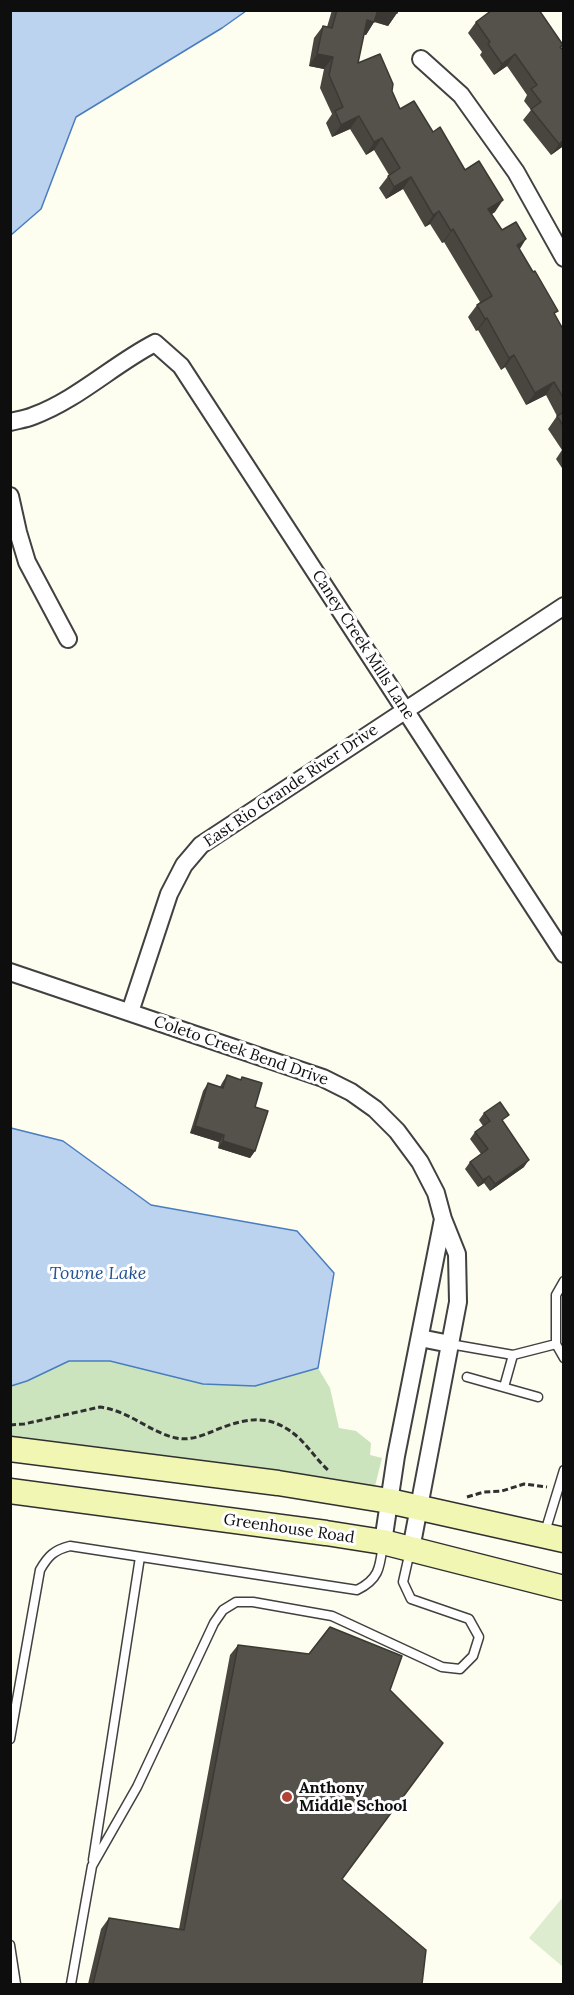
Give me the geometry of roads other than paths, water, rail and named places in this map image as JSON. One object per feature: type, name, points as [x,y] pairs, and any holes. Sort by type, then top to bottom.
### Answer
[{"type":"main road","points":[[10,1449],[278,1483],[389,1502],[554,1538]]},
{"type":"main road","name":"Greenhouse Road","points":[[10,1491],[383,1542],[564,1588]]},
{"type":"street","points":[[421,58],[461,95],[516,172],[564,258]]},
{"type":"street","name":"Caney Creek Mills Lane","points":[[10,422],[34,416],[66,399],[132,355],[155,343],[181,366],[564,954]]},
{"type":"street","points":[[10,496],[27,562],[69,639]]},
{"type":"street","name":"East Rio Grande River Drive","points":[[130,1012],[169,894],[184,865],[201,844],[564,606]]},
{"type":"street","name":"Coleto Creek Bend Drive","points":[[10,972],[323,1078],[351,1092],[375,1108],[397,1131],[420,1161],[436,1193],[443,1219],[457,1254],[458,1302],[411,1549]]},
{"type":"street","name":"Coleto Creek Bend Drive","points":[[383,1542],[396,1456],[443,1219]]},
{"type":"street","points":[[420,1338],[450,1344]]},
{"type":"lane","points":[[564,1281],[556,1296],[556,1344],[564,1358]]},
{"type":"lane","points":[[450,1344],[513,1355],[556,1344]]},
{"type":"lane","points":[[504,1387],[513,1355]]},
{"type":"lane","points":[[467,1377],[538,1397]]},
{"type":"lane","points":[[554,1538],[557,1489],[564,1470]]},
{"type":"lane","points":[[10,1739],[40,1570],[46,1558],[57,1549],[70,1546],[357,1590],[369,1584],[377,1575],[383,1542]]},
{"type":"lane","points":[[92,1866],[137,1786],[214,1623],[223,1610],[236,1602],[253,1602],[332,1616],[442,1667],[459,1669],[473,1656],[479,1637],[470,1619],[411,1599],[403,1582],[411,1549]]},
{"type":"lane","points":[[71,1984],[92,1866],[140,1557]]},
{"type":"lane","points":[[10,1945],[16,1984]]},
{"type":"water","points":[[11,10],[246,11],[76,117],[41,209],[11,235]]},
{"type":"water","name":"Towne Lake","points":[[11,1128],[63,1141],[151,1205],[297,1231],[334,1273],[318,1368],[255,1386],[203,1384],[110,1361],[69,1361],[11,1386]]},
{"type":"place","name":"Anthony Middle School","points":[[287,1797]]}]
